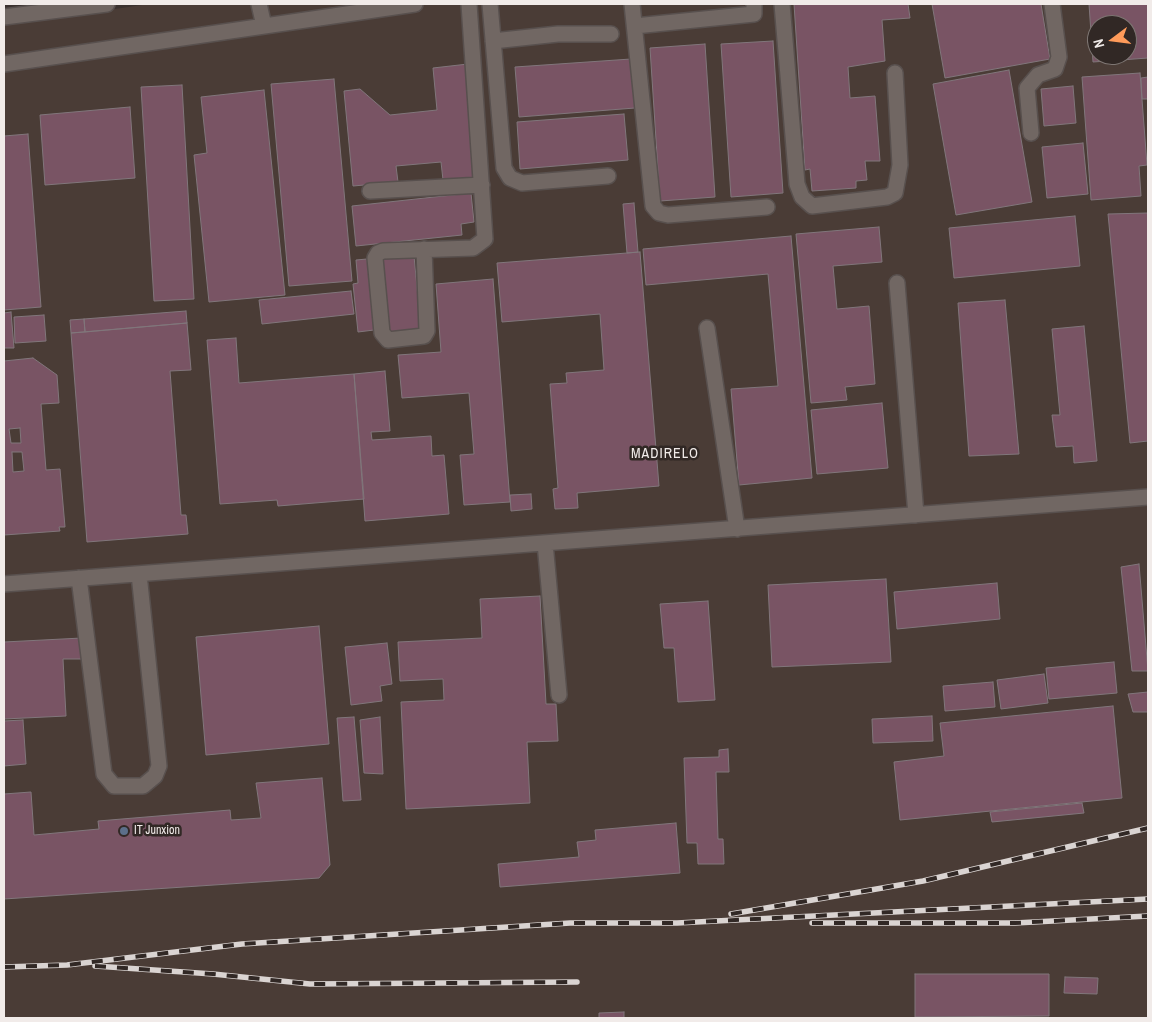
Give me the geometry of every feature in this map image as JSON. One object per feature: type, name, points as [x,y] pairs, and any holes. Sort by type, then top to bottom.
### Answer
[{"type":"lane","points":[[4,17],[108,4]]},
{"type":"lane","points":[[260,4],[264,26]]},
{"type":"lane","points":[[4,64],[415,4]]},
{"type":"lane","points":[[424,249],[427,331],[424,336],[388,340],[382,333],[375,258],[383,251],[424,249],[473,248],[485,239],[469,4]]},
{"type":"lane","points":[[490,4],[504,168],[510,178],[522,183],[608,176]]},
{"type":"lane","points":[[632,4],[653,206],[659,213],[668,215],[767,207]]},
{"type":"lane","points":[[635,26],[754,14],[754,4]]},
{"type":"lane","points":[[782,4],[797,184],[802,197],[812,206],[887,197],[895,193],[900,165],[895,73]]},
{"type":"lane","points":[[1031,133],[1027,88],[1038,75],[1055,69],[1059,57],[1052,4]]},
{"type":"lane","points":[[493,41],[558,34],[611,34]]},
{"type":"lane","points":[[370,191],[482,185]]},
{"type":"lane","points":[[897,284],[916,515]]},
{"type":"lane","points":[[707,328],[737,529]]},
{"type":"lane","points":[[4,584],[1148,497]]},
{"type":"lane","points":[[545,543],[559,695]]},
{"type":"lane","points":[[79,578],[104,774],[114,786],[142,786],[155,776],[159,766],[139,574]]},
{"type":"shaded area","points":[[149,4],[1148,4],[1148,1018],[4,1018],[4,25]]},
{"type":"building","points":[[794,4],[908,4],[910,18],[882,20],[885,61],[848,67],[850,98],[875,96],[880,161],[865,161],[867,180],[856,181],[856,188],[812,191],[810,169],[805,170]]},
{"type":"building","points":[[932,4],[1041,4],[1050,59],[945,78]]},
{"type":"building","points":[[1089,4],[1148,4],[1148,58],[1137,59],[1137,15],[1090,15]]},
{"type":"building","points":[[773,41],[783,193],[731,197],[721,44]]},
{"type":"building","points":[[705,44],[715,197],[660,201],[650,48]]},
{"type":"building","points":[[631,59],[635,108],[519,117],[515,67]]},
{"type":"building","points":[[468,64],[478,177],[443,180],[441,162],[396,166],[398,182],[353,186],[344,91],[360,89],[390,115],[437,110],[433,68]]},
{"type":"building","points":[[1009,70],[1032,202],[956,215],[933,84]]},
{"type":"building","points":[[1140,73],[1147,165],[1139,166],[1141,196],[1091,200],[1082,77]]},
{"type":"building","points":[[1148,77],[1148,99],[1142,99],[1141,78]]},
{"type":"building","points":[[334,79],[352,281],[289,286],[271,84]]},
{"type":"building","points":[[182,85],[194,299],[154,301],[141,87]]},
{"type":"building","points":[[1073,86],[1076,123],[1044,126],[1041,89]]},
{"type":"building","points":[[264,90],[285,295],[209,302],[194,155],[207,153],[201,97]]},
{"type":"building","points":[[130,107],[135,178],[45,185],[40,115]]},
{"type":"building","points":[[624,114],[628,160],[520,169],[517,122]]},
{"type":"building","points":[[28,134],[41,307],[4,310],[4,136]]},
{"type":"building","points":[[1083,143],[1088,194],[1047,198],[1042,147]]},
{"type":"building","points":[[471,193],[474,222],[461,224],[462,235],[356,246],[352,206]]},
{"type":"building","points":[[634,203],[638,252],[627,253],[623,204]]},
{"type":"building","points":[[1148,213],[1148,441],[1130,443],[1108,214]]},
{"type":"building","points":[[1075,216],[1080,266],[954,278],[949,228]]},
{"type":"building","points":[[879,227],[882,262],[833,266],[837,309],[869,306],[875,384],[845,387],[847,400],[811,403],[796,234]]},
{"type":"building","points":[[791,236],[812,478],[739,485],[731,389],[778,386],[768,274],[646,285],[643,249]]},
{"type":"building","points":[[640,252],[659,486],[577,493],[578,508],[555,509],[553,489],[558,488],[550,384],[567,383],[566,373],[604,370],[600,314],[502,322],[497,263]]},
{"type":"building","points":[[414,256],[421,329],[389,332],[382,259]]},
{"type":"building","points":[[367,259],[374,330],[358,332],[353,284],[358,283],[356,260]]},
{"type":"building","points":[[493,279],[510,502],[464,505],[460,455],[474,454],[469,393],[402,398],[398,355],[441,352],[436,284]]},
{"type":"building","points":[[351,291],[354,314],[262,324],[259,300]]},
{"type":"building","points":[[1005,300],[1019,454],[969,456],[958,303]]},
{"type":"building","points":[[186,311],[187,323],[85,332],[84,319]]},
{"type":"building","points":[[11,312],[14,348],[4,348],[4,313]]},
{"type":"building","points":[[44,315],[46,341],[15,343],[14,317]]},
{"type":"building","points":[[84,319],[85,332],[71,333],[70,320]]},
{"type":"building","points":[[187,323],[191,370],[170,371],[181,515],[186,515],[188,534],[87,542],[71,333]]},
{"type":"building","points":[[1084,326],[1097,461],[1074,463],[1073,446],[1056,447],[1052,415],[1060,415],[1052,329]]},
{"type":"building","points":[[236,338],[239,383],[354,374],[364,499],[278,506],[277,500],[220,504],[207,340]]},
{"type":"building","points":[[33,358],[57,375],[59,403],[41,404],[46,470],[60,469],[65,527],[59,527],[60,531],[4,535],[4,361]],"holes":[[[20,428],[21,443],[11,443],[9,429]],[[12,452],[22,452],[24,471],[13,472]]]},
{"type":"building","points":[[385,371],[390,431],[371,432],[372,440],[431,436],[432,456],[444,455],[449,514],[365,521],[354,374]]},
{"type":"building","points":[[882,403],[888,468],[817,474],[811,410]]},
{"type":"building","points":[[531,494],[532,509],[511,511],[510,495]]},
{"type":"building","points":[[1139,564],[1148,671],[1132,671],[1121,567]]},
{"type":"building","points":[[886,579],[891,662],[772,667],[768,585]]},
{"type":"building","points":[[997,583],[1000,619],[897,629],[894,592]]},
{"type":"building","points":[[540,596],[546,704],[556,704],[558,741],[527,742],[530,803],[406,809],[401,702],[444,700],[443,679],[400,681],[398,642],[482,638],[480,599]]},
{"type":"building","points":[[708,601],[715,700],[678,702],[674,648],[664,648],[660,604]]},
{"type":"building","points":[[319,626],[329,744],[206,755],[196,637]]},
{"type":"building","points":[[82,638],[83,659],[63,659],[66,716],[4,719],[4,642]]},
{"type":"building","points":[[387,643],[392,684],[380,686],[382,701],[351,705],[345,647]]},
{"type":"building","points":[[1114,662],[1117,693],[1049,699],[1046,668]]},
{"type":"building","points":[[1044,674],[1048,703],[1001,709],[997,680]]},
{"type":"building","points":[[993,682],[995,707],[945,711],[943,686]]},
{"type":"building","points":[[1148,692],[1148,712],[1133,712],[1128,694]]},
{"type":"building","points":[[1113,706],[1122,798],[900,820],[894,762],[944,756],[940,723]]},
{"type":"building","points":[[932,716],[933,741],[873,743],[872,719]]},
{"type":"building","points":[[354,717],[361,800],[343,801],[337,718]]},
{"type":"building","points":[[380,717],[383,774],[364,773],[360,720]]},
{"type":"building","points":[[23,720],[26,764],[4,766],[4,721]]},
{"type":"building","points":[[728,749],[729,772],[716,772],[718,839],[723,839],[724,864],[698,864],[697,843],[687,843],[684,758],[719,757],[719,750]]},
{"type":"building","points":[[322,778],[330,865],[319,878],[4,899],[4,794],[31,792],[34,835],[99,829],[98,821],[230,810],[231,820],[261,818],[256,783]]},
{"type":"building","points":[[1082,803],[1084,813],[992,822],[990,812]]},
{"type":"building","points":[[676,823],[680,873],[500,887],[498,864],[579,857],[577,842],[596,840],[595,830]]},
{"type":"building","points":[[915,974],[1049,974],[1049,1016],[915,1017]]},
{"type":"building","points":[[1065,977],[1098,978],[1097,994],[1064,993]]},
{"type":"building","points":[[624,1012],[624,1018],[599,1018],[599,1013]]},
{"type":"railway","points":[[731,914],[923,881],[1148,828]]},
{"type":"railway","points":[[4,967],[67,965],[242,944],[570,923],[677,923],[1148,899]]},
{"type":"railway","points":[[812,923],[1015,923],[1148,916]]},
{"type":"railway","points":[[95,966],[213,974],[310,984],[577,982]]},
{"type":"place","name":"IT Junxion","points":[[124,831]]},
{"type":"district","name":"MADIRELO","points":[[665,454]]}]
